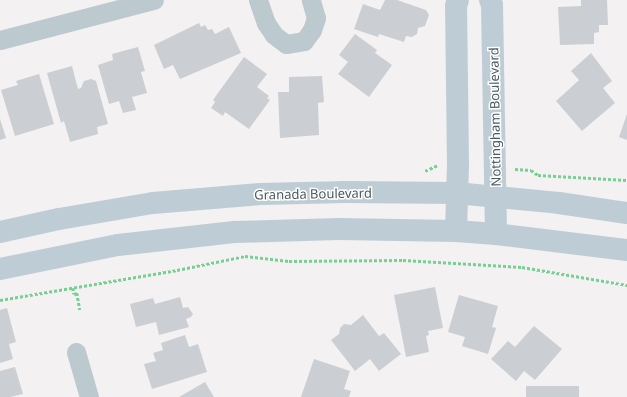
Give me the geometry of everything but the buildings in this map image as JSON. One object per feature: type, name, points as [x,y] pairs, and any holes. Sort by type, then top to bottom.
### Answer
[{"type":"main road","points":[[456,231],[458,165],[456,6],[458,0]]},
{"type":"main road","name":"Nottingham Boulevard","points":[[490,0],[492,6],[496,234]]},
{"type":"main road","name":"Granada Boulevard","points":[[0,232],[59,219],[153,203],[269,194],[346,192],[456,193],[627,213]]},
{"type":"main road","points":[[0,269],[118,245],[234,232],[339,229],[456,231],[496,234],[627,250]]},
{"type":"street","points":[[0,40],[154,0]]},
{"type":"street","points":[[258,0],[266,23],[274,35],[286,44],[304,41],[312,30],[316,18],[311,0]]},
{"type":"street","points":[[76,352],[89,397]]},
{"type":"path","points":[[496,167],[531,170],[538,175],[627,180]]},
{"type":"path","points":[[0,300],[177,270],[245,256],[288,262],[403,260],[522,267],[627,285]]},
{"type":"path","points":[[72,287],[74,294],[77,294],[80,310]]}]
